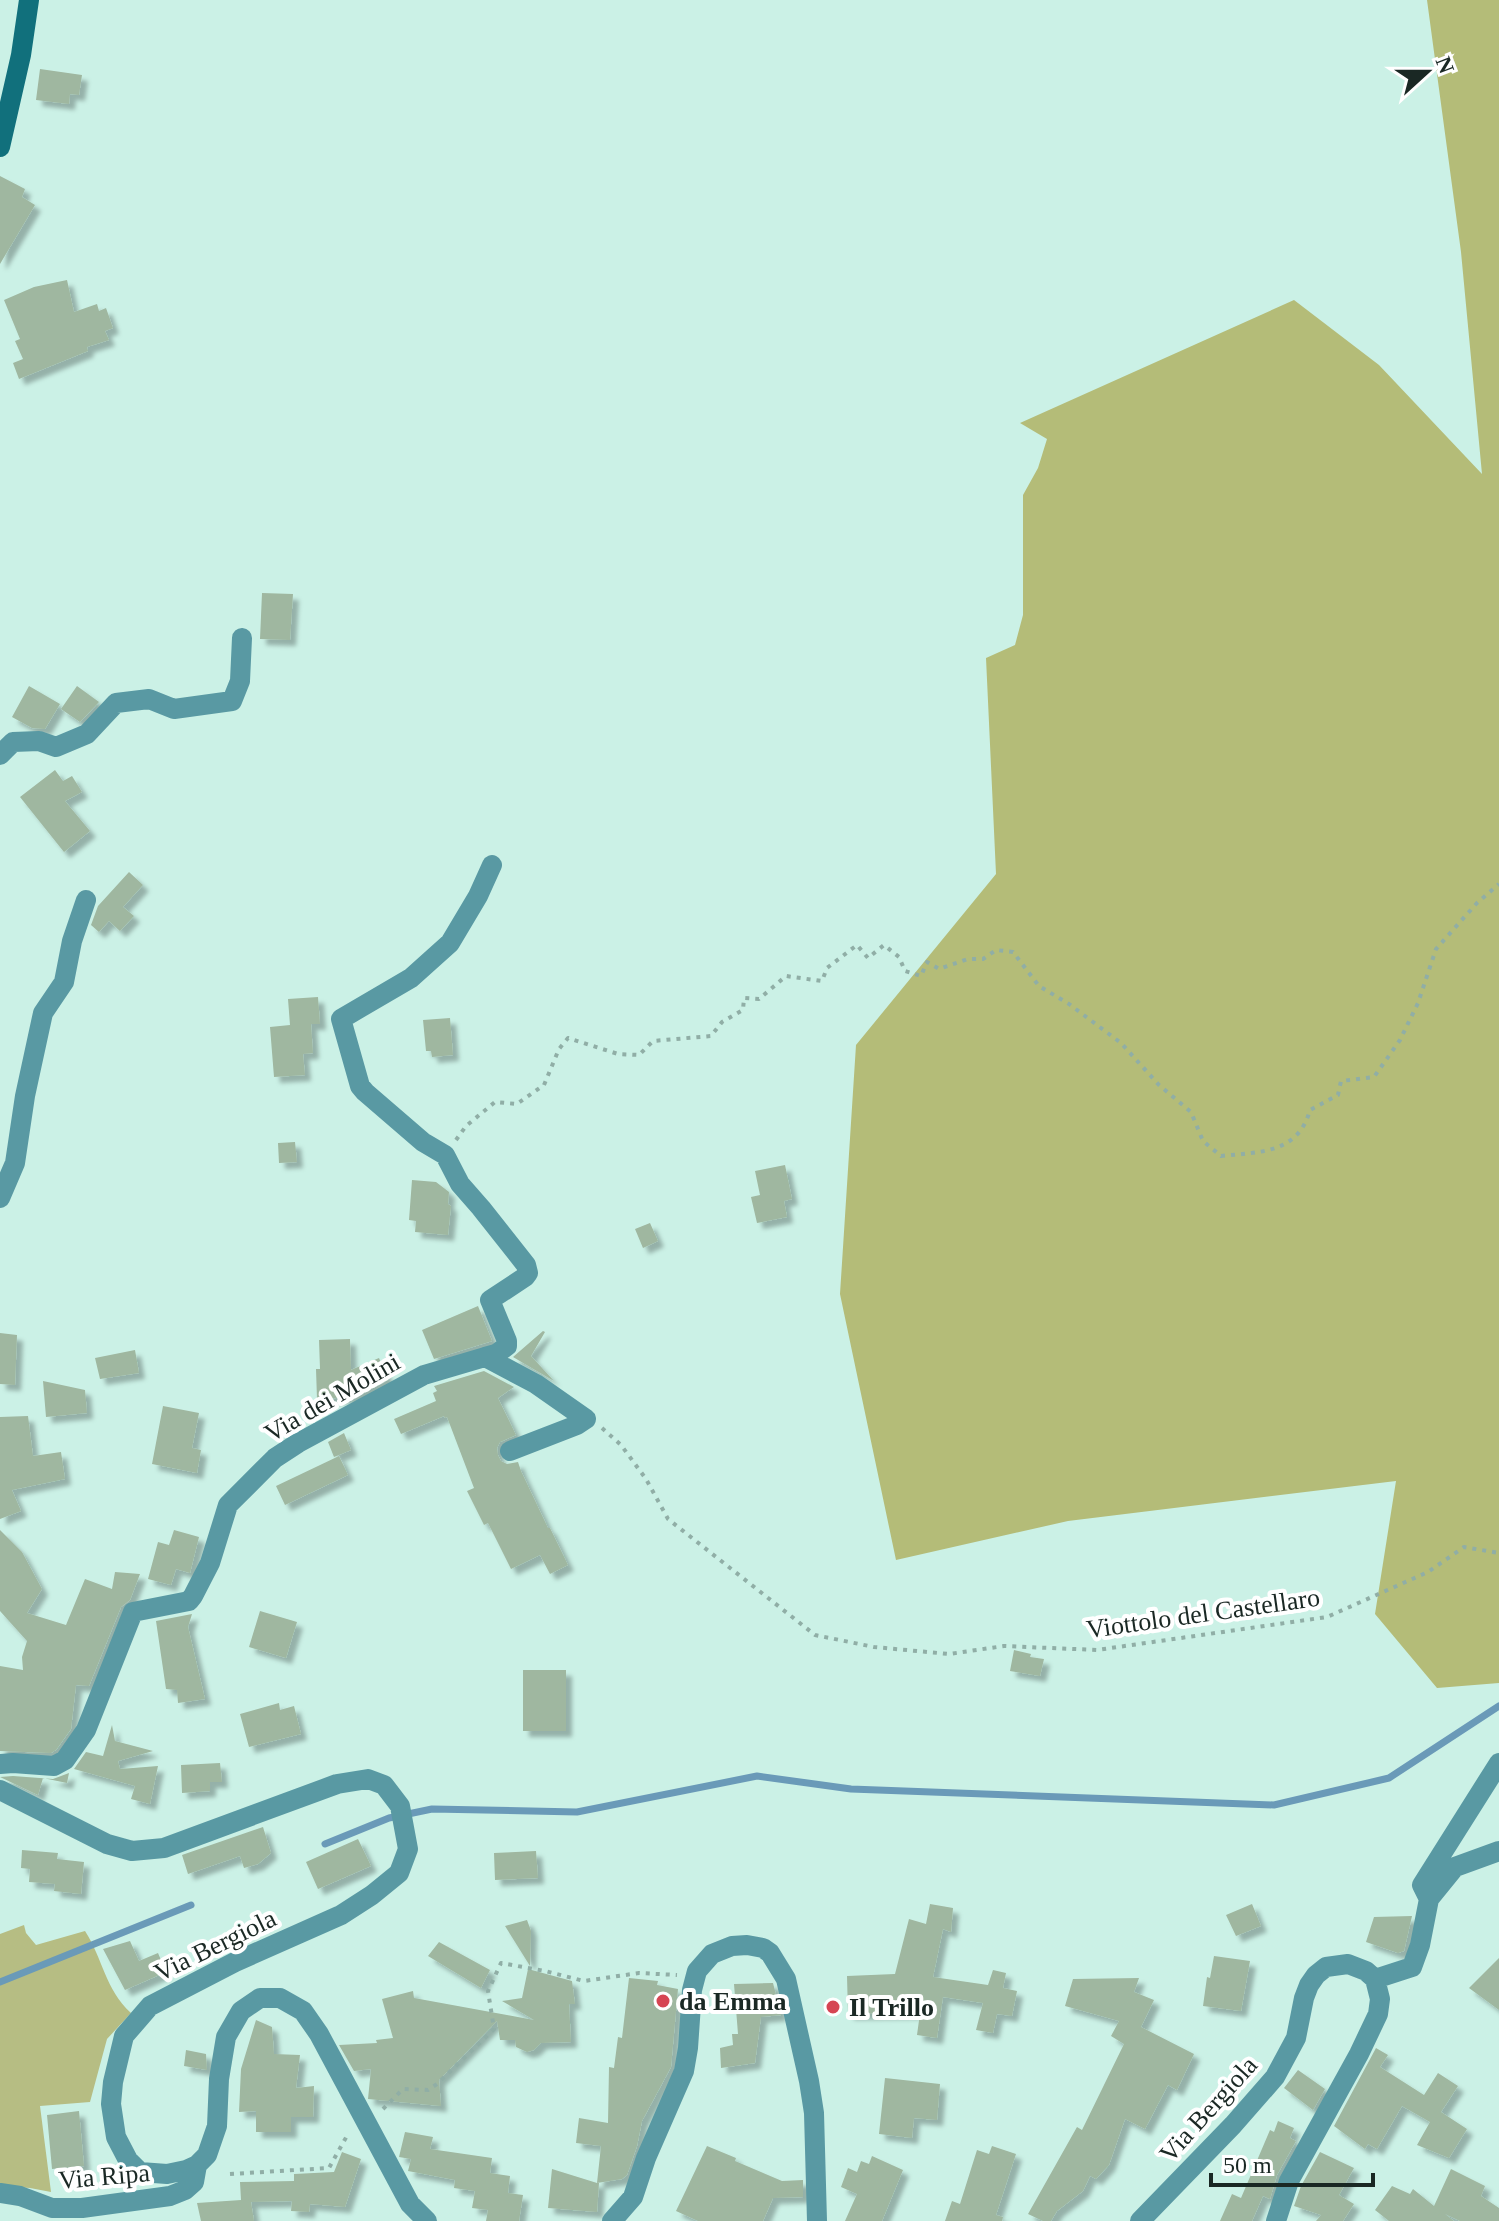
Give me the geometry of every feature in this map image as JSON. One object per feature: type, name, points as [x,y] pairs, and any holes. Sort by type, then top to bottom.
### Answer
[{"type":"main road","points":[[0,147],[21,55],[29,0]]},
{"type":"street","points":[[0,755],[13,742],[39,741],[56,747],[87,734],[116,703],[149,699],[174,709],[232,701],[240,681],[242,638]]},
{"type":"street","points":[[485,1357],[507,1346],[504,1331],[491,1306],[492,1298],[525,1277],[528,1269],[524,1260],[460,1184],[445,1155],[423,1142],[360,1086],[341,1019],[411,978],[450,943],[492,865]]},
{"type":"street","points":[[0,1198],[15,1163],[25,1096],[43,1013],[64,982],[72,941],[86,900]]},
{"type":"street","points":[[485,1357],[536,1384],[586,1419],[510,1451]]},
{"type":"street","name":"Via dei Molini","points":[[0,1764],[54,1766],[65,1760],[86,1730],[133,1612],[189,1601],[210,1563],[228,1505],[275,1458],[424,1375],[485,1357]]},
{"type":"street","points":[[1429,1899],[1422,1885],[1499,1763]]},
{"type":"street","name":"Via Bergiola","points":[[0,1790],[107,1844],[132,1851],[164,1848],[337,1784],[368,1779],[384,1785],[400,1806],[408,1849],[399,1873],[341,1915],[235,1962],[150,2006],[124,2036],[111,2104],[116,2137],[128,2160],[140,2172],[152,2174],[167,2174],[197,2165]]},
{"type":"street","points":[[1276,2221],[1289,2181],[1374,2024],[1380,1999],[1375,1979],[1412,1967],[1420,1945],[1429,1899],[1455,1867],[1499,1851]]},
{"type":"street","points":[[612,2221],[633,2197],[646,2158],[684,2071],[695,1977],[703,1962],[712,1954],[732,1946],[747,1945],[763,1948],[770,1953],[786,1979],[814,2113],[817,2221]]},
{"type":"street","name":"Via Bergiola","points":[[1140,2221],[1275,2077],[1296,2038],[1309,1985],[1320,1971],[1326,1967],[1348,1964],[1366,1971],[1375,1979]]},
{"type":"street","points":[[197,2165],[207,2155],[217,2126],[219,2079],[226,2037],[241,2011],[260,1998],[280,1998],[303,2011],[319,2034],[410,2204],[427,2221]]},
{"type":"street","name":"Via Ripa","points":[[0,2193],[20,2196],[52,2208],[82,2208],[170,2196],[194,2182],[197,2165]]},
{"type":"street","points":[[631,2221],[635,2215],[633,2197]]},
{"type":"path","points":[[445,1155],[466,1126],[495,1102],[517,1104],[544,1085],[559,1049],[568,1038],[618,1054],[639,1055],[653,1041],[711,1036],[722,1022],[743,1010],[744,998],[759,999],[786,976],[822,981],[827,968],[857,945],[868,958],[884,945],[899,957],[905,971],[921,976],[927,962],[939,969],[968,959],[983,959],[996,950],[1013,952],[1039,986],[1121,1043],[1159,1085],[1191,1112],[1203,1141],[1221,1156],[1263,1151],[1292,1142],[1305,1126],[1310,1110],[1338,1095],[1341,1081],[1374,1077],[1400,1040],[1418,1003],[1436,949],[1477,903],[1499,884]]},
{"type":"path","name":"Viottolo del Castellaro","points":[[586,1419],[602,1427],[621,1445],[646,1479],[668,1519],[815,1635],[874,1647],[949,1654],[1004,1646],[1097,1650],[1327,1617],[1428,1572],[1464,1547],[1499,1553]]},
{"type":"path","points":[[230,2174],[329,2168],[349,2132],[367,2127],[403,2089],[428,2090],[437,2084],[494,2029],[488,1991],[501,1963],[584,1981],[639,1973],[695,1977]]},
{"type":"green space","points":[[1427,0],[1499,0],[1499,1683],[1437,1688],[1375,1614],[1396,1481],[1068,1521],[896,1560],[840,1294],[856,1045],[996,874],[986,658],[1015,645],[1023,615],[1023,495],[1038,468],[1047,439],[1020,423],[1294,300],[1379,365],[1482,474],[1461,252]]},
{"type":"green space","points":[[24,1925],[26,1933],[36,1945],[85,1931],[115,1994],[131,2013],[107,2039],[90,2102],[40,2106],[51,2192],[0,2186],[0,1934]]},
{"type":"building","points":[[40,69],[82,75],[79,95],[70,94],[69,104],[36,100]]},
{"type":"building","points":[[0,176],[25,189],[22,197],[35,205],[0,264]]},
{"type":"building","points":[[67,280],[74,312],[97,304],[99,311],[106,308],[113,328],[105,331],[109,340],[19,379],[13,363],[23,359],[15,341],[20,339],[4,300],[34,287]]},
{"type":"building","points":[[262,593],[293,594],[290,640],[260,639]]},
{"type":"building","points":[[29,686],[60,704],[45,729],[32,728],[12,717]]},
{"type":"building","points":[[77,686],[99,702],[80,722],[61,709]]},
{"type":"building","points":[[55,770],[63,781],[72,776],[82,792],[65,801],[90,831],[64,852],[20,797]]},
{"type":"building","points":[[129,872],[143,885],[123,907],[134,916],[120,931],[109,921],[99,932],[91,925],[98,906]]},
{"type":"building","points":[[318,997],[320,1024],[311,1024],[313,1053],[303,1054],[305,1075],[274,1077],[270,1027],[290,1025],[288,999]]},
{"type":"building","points":[[450,1018],[453,1055],[432,1057],[431,1051],[426,1051],[423,1020]]},
{"type":"building","points":[[295,1142],[297,1162],[279,1163],[278,1143]]},
{"type":"building","points":[[785,1165],[792,1199],[784,1201],[787,1217],[757,1223],[751,1197],[760,1195],[755,1171]]},
{"type":"building","points":[[412,1180],[436,1182],[449,1192],[448,1235],[415,1232],[416,1221],[409,1220]]},
{"type":"building","points":[[650,1223],[658,1241],[643,1248],[635,1229]]},
{"type":"building","points":[[478,1306],[492,1341],[434,1359],[422,1330]]},
{"type":"building","points":[[543,1331],[531,1356],[554,1381],[513,1357]]},
{"type":"building","points":[[0,1333],[17,1335],[15,1385],[0,1384]]},
{"type":"building","points":[[350,1339],[351,1370],[379,1358],[388,1380],[356,1397],[317,1399],[319,1340]]},
{"type":"building","points":[[135,1350],[139,1373],[100,1379],[95,1358]]},
{"type":"building","points":[[484,1371],[514,1387],[498,1398],[516,1435],[500,1442],[498,1455],[507,1464],[518,1462],[568,1565],[550,1574],[540,1555],[511,1569],[488,1523],[484,1525],[467,1491],[474,1488],[447,1417],[401,1434],[394,1419],[436,1401],[434,1386]]},
{"type":"building","points":[[43,1381],[85,1390],[87,1413],[46,1417]]},
{"type":"building","points":[[163,1406],[199,1413],[192,1448],[201,1450],[197,1473],[152,1464]]},
{"type":"building","points":[[28,1416],[33,1456],[61,1452],[65,1479],[12,1490],[21,1511],[0,1519],[0,1417]]},
{"type":"building","points":[[344,1433],[351,1450],[334,1457],[328,1442]]},
{"type":"building","points":[[339,1456],[348,1475],[285,1505],[276,1486]]},
{"type":"building","points":[[0,1530],[22,1552],[42,1589],[27,1613],[66,1625],[85,1579],[112,1589],[115,1572],[140,1574],[130,1600],[121,1607],[89,1686],[76,1685],[71,1729],[51,1753],[0,1751],[0,1666],[23,1670],[22,1657],[27,1641],[0,1611]]},
{"type":"building","points":[[174,1530],[199,1537],[190,1573],[176,1569],[171,1585],[148,1579],[158,1542],[169,1545]]},
{"type":"building","points":[[260,1611],[297,1622],[286,1658],[249,1647]]},
{"type":"building","points":[[192,1614],[188,1627],[205,1699],[178,1703],[177,1690],[166,1689],[156,1621]]},
{"type":"building","points":[[1014,1650],[1044,1659],[1040,1676],[1010,1671]]},
{"type":"building","points":[[523,1670],[566,1670],[566,1731],[523,1731]]},
{"type":"building","points":[[279,1703],[280,1710],[294,1706],[301,1734],[249,1747],[240,1714]]},
{"type":"building","points":[[112,1725],[115,1741],[153,1751],[118,1761],[120,1769],[158,1766],[150,1804],[131,1799],[135,1786],[74,1769],[86,1752],[103,1756]]},
{"type":"building","points":[[220,1763],[222,1782],[210,1782],[210,1791],[182,1793],[181,1765]]},
{"type":"building","points":[[69,1773],[67,1783],[45,1778],[53,1779]]},
{"type":"building","points":[[13,1776],[43,1778],[38,1795],[0,1777]]},
{"type":"building","points":[[263,1827],[271,1853],[258,1864],[244,1868],[240,1856],[188,1874],[182,1855]]},
{"type":"building","points":[[358,1839],[371,1866],[318,1889],[306,1862]]},
{"type":"building","points":[[22,1850],[58,1853],[57,1859],[84,1862],[81,1894],[54,1891],[55,1884],[29,1882],[30,1869],[21,1868]]},
{"type":"building","points":[[536,1851],[538,1878],[495,1880],[494,1853]]},
{"type":"building","points":[[930,1904],[953,1908],[951,1932],[943,1929],[933,1977],[988,1985],[993,1970],[1006,1973],[1003,1988],[1017,1991],[1012,2016],[997,2014],[993,2033],[976,2030],[983,2003],[943,1997],[937,2038],[917,2035],[920,2013],[848,2014],[847,1976],[895,1974],[909,1919],[926,1924]]},
{"type":"building","points":[[1252,1904],[1261,1926],[1236,1936],[1226,1915]]},
{"type":"building","points":[[1412,1916],[1404,1951],[1398,1953],[1366,1942],[1374,1917]]},
{"type":"building","points":[[527,1920],[531,1931],[530,1966],[505,1926]]},
{"type":"building","points":[[130,1941],[139,1961],[158,1953],[166,1972],[125,1990],[103,1949]]},
{"type":"building","points":[[439,1942],[490,1970],[481,1988],[428,1956]]},
{"type":"building","points":[[1214,1956],[1250,1961],[1241,2011],[1203,2006]]},
{"type":"building","points":[[1499,1958],[1499,2010],[1469,1988]]},
{"type":"building","points":[[528,1969],[572,1981],[575,2004],[569,2004],[571,2042],[541,2043],[527,2052],[516,2047],[515,2040],[500,2040],[497,2021],[439,2080],[441,2106],[368,2099],[371,2069],[354,2071],[339,2045],[377,2043],[376,2040],[393,2038],[382,1999],[413,1991],[414,1998],[534,2020],[502,2001],[522,1998]]},
{"type":"building","points":[[629,1978],[658,1981],[657,1985],[678,1989],[671,2067],[642,2121],[627,2175],[622,2179],[597,2183],[601,2146],[576,2143],[579,2118],[608,2123],[609,2067],[614,2068],[618,2037],[622,2038]]},
{"type":"building","points":[[1139,1978],[1134,1992],[1154,2000],[1141,2027],[1194,2054],[1177,2090],[1168,2085],[1145,2129],[1125,2119],[1109,2165],[1096,2179],[1090,2176],[1083,2191],[1057,2211],[1051,2221],[1043,2221],[1028,2214],[1077,2127],[1082,2130],[1124,2044],[1111,2036],[1119,2021],[1065,2006],[1073,1979]]},
{"type":"building","points":[[773,1983],[781,2015],[761,2017],[755,2063],[721,2068],[720,2048],[733,2045],[732,2034],[738,2034],[734,1984]]},
{"type":"building","points":[[256,2020],[272,2027],[274,2054],[300,2055],[296,2088],[314,2086],[313,2117],[291,2117],[291,2132],[256,2132],[256,2111],[239,2112],[241,2069]]},
{"type":"building","points":[[1376,2048],[1388,2055],[1380,2067],[1424,2095],[1438,2073],[1458,2086],[1441,2112],[1467,2129],[1449,2158],[1417,2145],[1430,2122],[1402,2106],[1377,2149],[1368,2144],[1365,2149],[1334,2126]]},
{"type":"building","points":[[186,2050],[206,2054],[207,2070],[184,2066]]},
{"type":"building","points":[[1298,2070],[1325,2089],[1313,2110],[1284,2088]]},
{"type":"building","points":[[885,2078],[940,2084],[937,2120],[914,2118],[912,2138],[879,2134]]},
{"type":"building","points":[[79,2111],[84,2166],[52,2169],[47,2115]]},
{"type":"building","points":[[1278,2121],[1294,2128],[1290,2138],[1296,2141],[1277,2175],[1270,2199],[1263,2196],[1252,2221],[1220,2221],[1232,2194],[1241,2198],[1270,2130],[1274,2132]]},
{"type":"building","points":[[405,2132],[433,2137],[430,2149],[492,2158],[490,2173],[510,2176],[508,2193],[523,2195],[519,2221],[486,2221],[488,2210],[472,2208],[475,2191],[454,2188],[455,2180],[408,2171],[411,2159],[399,2157]]},
{"type":"building","points":[[707,2146],[782,2181],[803,2180],[803,2197],[773,2198],[763,2221],[698,2221],[676,2211]]},
{"type":"building","points":[[992,2146],[1016,2154],[996,2215],[1003,2217],[1002,2221],[945,2221],[952,2201],[960,2204],[977,2150],[989,2154]]},
{"type":"building","points":[[342,2152],[361,2159],[345,2207],[310,2204],[309,2212],[291,2211],[292,2201],[251,2202],[254,2221],[201,2221],[197,2203],[241,2200],[240,2182],[294,2181],[294,2174],[334,2172]]},
{"type":"building","points":[[1320,2152],[1354,2168],[1339,2195],[1354,2204],[1343,2221],[1316,2221],[1321,2215],[1294,2206]]},
{"type":"building","points":[[872,2156],[903,2170],[882,2221],[845,2221],[857,2194],[841,2187],[848,2168],[857,2172],[861,2161],[869,2164]]},
{"type":"building","points":[[552,2169],[599,2183],[597,2212],[548,2208]]},
{"type":"building","points":[[1451,2169],[1485,2186],[1481,2196],[1499,2208],[1499,2221],[1460,2221],[1445,2214],[1454,2221],[1389,2221],[1375,2210],[1392,2186],[1410,2194],[1413,2189],[1434,2206]]},
{"type":"waterway","points":[[325,1844],[389,1818],[432,1809],[577,1812],[757,1776],[851,1789],[1274,1805],[1389,1778],[1499,1706]]},
{"type":"waterway","points":[[0,1982],[191,1905]]},
{"type":"place","name":"da Emma","points":[[663,2001]]},
{"type":"place","name":"Il Trillo","points":[[833,2007]]}]
